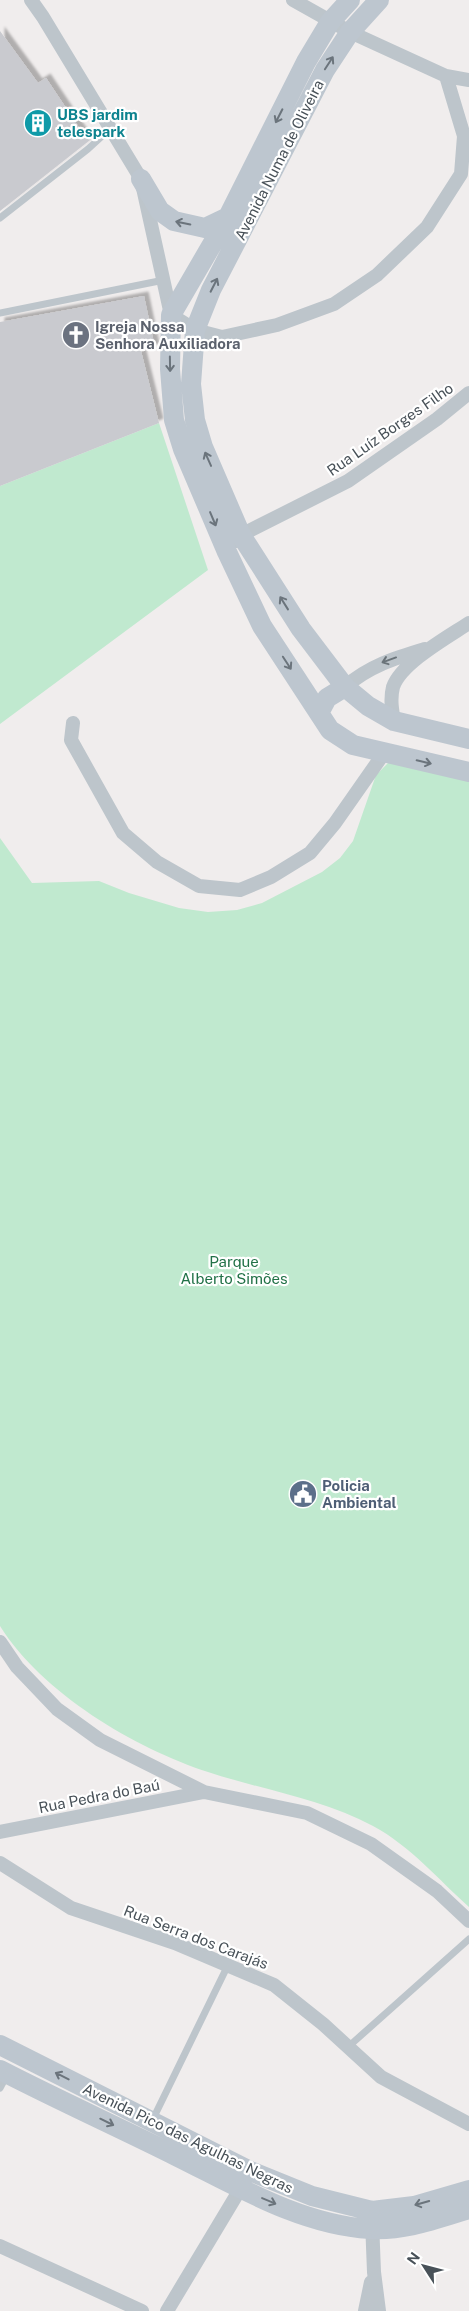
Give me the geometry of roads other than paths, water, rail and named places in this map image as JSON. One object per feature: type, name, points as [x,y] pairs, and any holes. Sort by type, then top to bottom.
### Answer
[{"type":"street","points":[[30,0],[43,17],[111,127],[160,211],[174,222],[205,228],[228,217]]},
{"type":"street","points":[[293,0],[350,32],[446,76],[469,80]]},
{"type":"street","name":"Avenida Numa de Oliveira","points":[[171,315],[228,217],[306,62],[330,22],[350,0]]},
{"type":"street","name":"Avenida Numa de Oliveira","points":[[195,330],[211,290],[325,70],[350,32],[379,0]]},
{"type":"street","points":[[171,315],[195,330],[222,337],[277,325],[334,304],[377,275],[427,227],[461,174],[464,136],[446,76]]},
{"type":"street","points":[[141,179],[171,315],[170,369],[174,420],[182,449],[262,626],[330,730],[353,745],[384,754],[469,772]]},
{"type":"street","points":[[195,330],[191,384],[195,420],[203,447],[241,535],[301,629],[344,687],[368,706],[394,721],[469,739]]},
{"type":"street","name":"Rua Luíz Borges Filho","points":[[227,552],[241,535],[348,480],[437,419],[469,394]]},
{"type":"street","points":[[73,723],[71,740],[123,834],[157,862],[199,886],[240,890],[271,877],[310,853],[335,823],[393,740],[394,721],[391,701],[393,686],[400,674],[436,645],[469,623]]},
{"type":"street","points":[[319,713],[327,698],[360,674],[384,662],[436,645]]},
{"type":"street","points":[[0,1642],[17,1667],[57,1709],[100,1740],[204,1792],[307,1813],[371,1844],[437,1891],[469,1921]]},
{"type":"street","name":"Rua Pedra do Baú","points":[[0,1832],[204,1792]]},
{"type":"street","name":"Rua Serra dos Carajás","points":[[0,1863],[71,1908],[175,1943],[274,1985],[381,2076],[467,2124]]},
{"type":"street","name":"Avenida Pico das Agulhas Negras","points":[[0,2045],[152,2122],[304,2215],[332,2223],[372,2220],[469,2190]]},
{"type":"street","name":"Avenida Pico das Agulhas Negras","points":[[2,2077],[246,2180]]},
{"type":"street","points":[[167,2311],[246,2180]]},
{"type":"street","name":"Avenida Pico das Agulhas Negras","points":[[372,2220],[396,2229],[418,2225],[469,2209]]},
{"type":"street","points":[[372,2220],[378,2311]]},
{"type":"street","points":[[0,2246],[142,2311]]},
{"type":"street","points":[[365,2311],[374,2272]]},
{"type":"lane","points":[[0,218],[88,149],[111,127]]},
{"type":"lane","points":[[0,313],[164,280]]},
{"type":"lane","points":[[348,2047],[469,1939]]},
{"type":"lane","points":[[152,2122],[228,1965]]},
{"type":"place","name":"UBS jardim telespark","points":[[38,123]]},
{"type":"place","name":"Igreja Nossa Senhora Auxiliadora","points":[[76,335]]},
{"type":"place","name":"Policia Ambiental","points":[[303,1494]]},
{"type":"park label","name":"Parque Alberto Simões","points":[[234,1270]]}]
